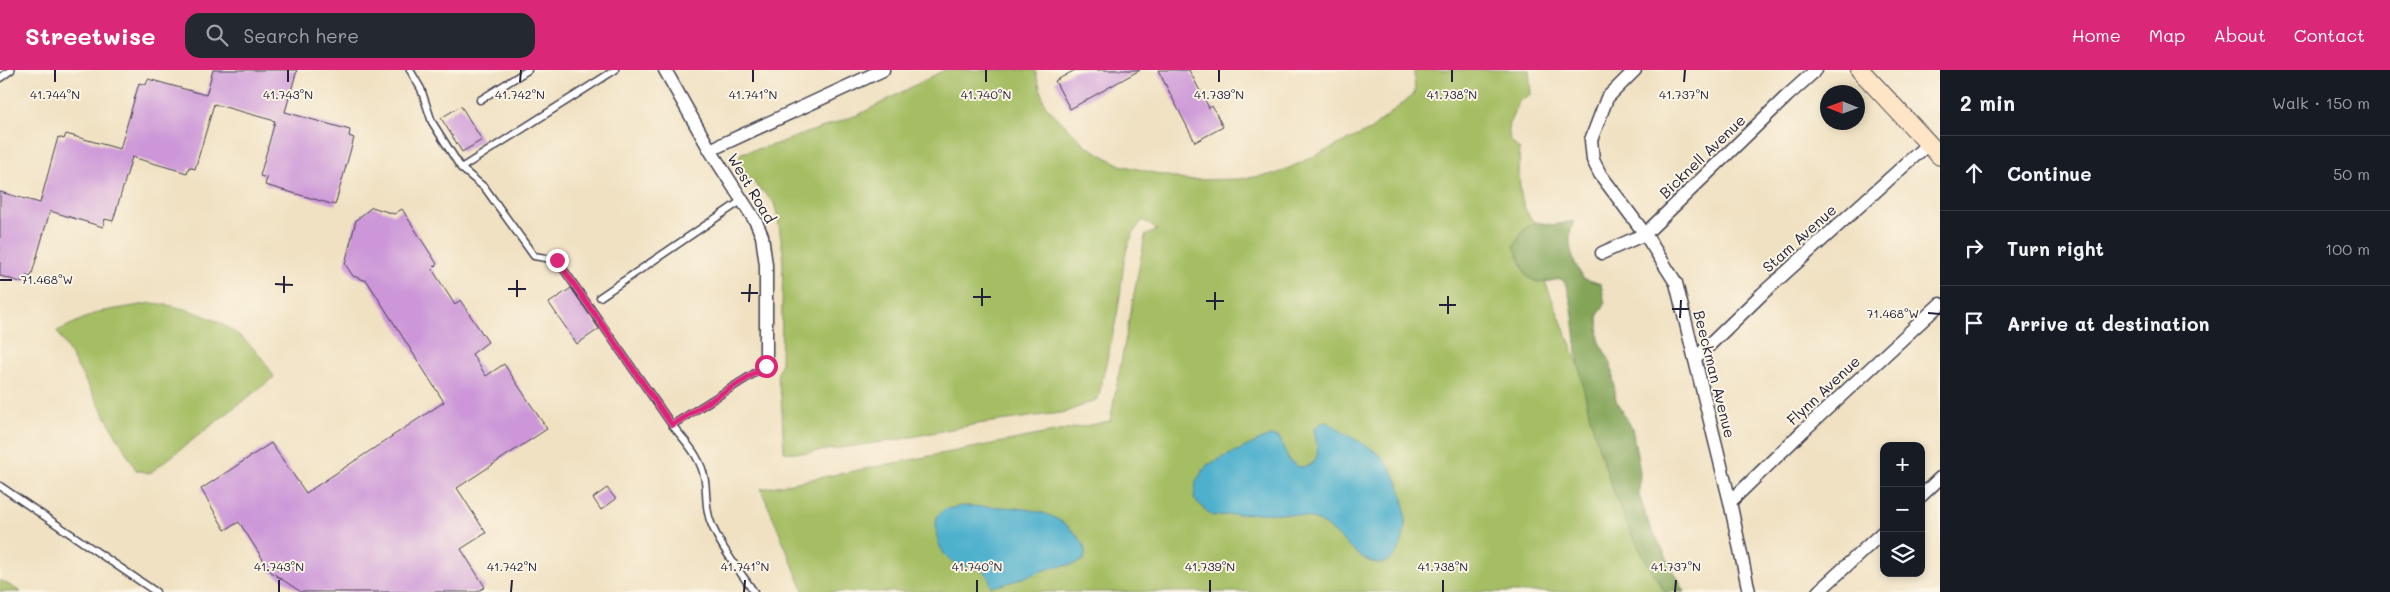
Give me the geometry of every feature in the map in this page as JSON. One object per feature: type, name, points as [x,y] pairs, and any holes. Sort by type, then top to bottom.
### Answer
[{"type":"main road","points":[[1860,70],[1934,150]]},
{"type":"street","name":"West Road","points":[[665,70],[710,150],[756,222],[765,250],[766,366]]},
{"type":"street","points":[[710,150],[883,70]]},
{"type":"street","name":"Beeckman Avenue","points":[[1635,70],[1607,98],[1591,140],[1593,160],[1600,174],[1645,234],[1676,283],[1730,502],[1749,592]]},
{"type":"street","name":"Bicknell Avenue","points":[[1602,253],[1645,234],[1816,70]]},
{"type":"street","name":"Stam Avenue","points":[[1695,359],[1762,294],[1934,150]]},
{"type":"street","name":"Flynn Avenue","points":[[1730,502],[1804,430],[1940,304]]},
{"type":"street","points":[[1925,492],[1940,478]]},
{"type":"street","points":[[1818,592],[1883,532]]},
{"type":"lane","points":[[0,78],[11,70]]},
{"type":"lane","points":[[410,70],[421,89],[432,122],[461,168],[485,188],[534,256],[557,260],[672,425],[692,449],[701,466],[706,482],[706,506],[714,530],[754,592]]},
{"type":"lane","points":[[480,100],[528,70]]},
{"type":"lane","points":[[461,168],[615,70]]},
{"type":"lane","points":[[600,297],[741,201]]},
{"type":"lane","points":[[672,425],[766,366]]},
{"type":"lane","points":[[0,486],[156,592]]},
{"type":"green space","points":[[944,70],[1035,70],[1045,105],[1085,145],[1120,165],[1185,180],[1239,179],[1276,174],[1370,130],[1415,93],[1414,70],[1529,70],[1531,94],[1520,100],[1508,126],[1510,140],[1519,149],[1519,178],[1522,199],[1529,216],[1535,222],[1524,230],[1671,592],[804,592],[761,489],[1110,421],[1145,236],[1157,230],[1143,220],[1131,238],[1125,256],[1118,309],[1098,399],[1067,412],[977,424],[896,440],[805,453],[784,452],[781,396],[777,377],[781,363],[783,253],[778,218],[774,203],[740,169],[741,153],[773,145],[860,114]]},
{"type":"green space","points":[[1574,221],[1571,229],[1570,243],[1576,264],[1583,278],[1601,284],[1605,304],[1598,315],[1599,342],[1611,363],[1616,400],[1632,428],[1640,472],[1639,495],[1649,524],[1685,592],[1665,592],[1624,519],[1600,453],[1590,416],[1581,377],[1571,303],[1565,284],[1561,279],[1539,283],[1527,277],[1514,246],[1524,229],[1535,222],[1554,225]]},
{"type":"green space","points":[[152,303],[189,310],[223,325],[252,347],[274,377],[150,473],[136,470],[57,331],[98,312]]},
{"type":"green space","points":[[0,580],[21,592],[0,592]]},
{"type":"water","points":[[1327,422],[1372,449],[1382,458],[1397,480],[1404,506],[1404,532],[1401,545],[1390,560],[1379,563],[1363,558],[1325,525],[1307,517],[1266,513],[1212,516],[1194,499],[1196,481],[1207,465],[1269,436],[1279,437],[1289,461],[1299,467],[1309,466],[1314,462],[1318,448],[1314,428],[1321,423]]},
{"type":"water","points":[[962,506],[1007,507],[1037,511],[1051,516],[1064,523],[1080,539],[1085,549],[1084,560],[1074,564],[1050,568],[991,587],[986,574],[979,569],[959,564],[950,559],[941,549],[936,529],[937,516],[945,509]]},
{"type":"building","points":[[213,70],[297,70],[285,112],[350,130],[349,136],[354,138],[335,205],[265,185],[267,178],[260,176],[275,121],[214,104],[195,169],[189,167],[187,173],[132,157],[113,221],[105,219],[103,227],[50,211],[31,277],[26,276],[24,283],[0,276],[0,192],[40,203],[58,137],[64,139],[66,134],[120,149],[139,83],[146,85],[148,79],[206,95]]},
{"type":"building","points":[[1075,70],[1140,70],[1070,109],[1055,81]]},
{"type":"building","points":[[1158,70],[1189,70],[1209,108],[1212,106],[1223,127],[1195,142]]},
{"type":"building","points":[[461,106],[482,140],[462,152],[441,118]]},
{"type":"building","points":[[372,207],[394,214],[402,209],[437,264],[432,269],[455,305],[460,300],[488,342],[472,354],[486,376],[504,364],[547,429],[457,488],[486,533],[461,549],[485,587],[477,592],[301,592],[271,572],[239,522],[225,530],[201,489],[271,443],[306,493],[444,402],[367,281],[353,276],[345,264],[356,220]]},
{"type":"building","points":[[571,288],[599,329],[577,344],[549,303]]},
{"type":"building","points":[[607,488],[616,499],[601,510],[593,498]]},
{"type":"route","points":[[557,260],[672,425],[766,366]]}]
